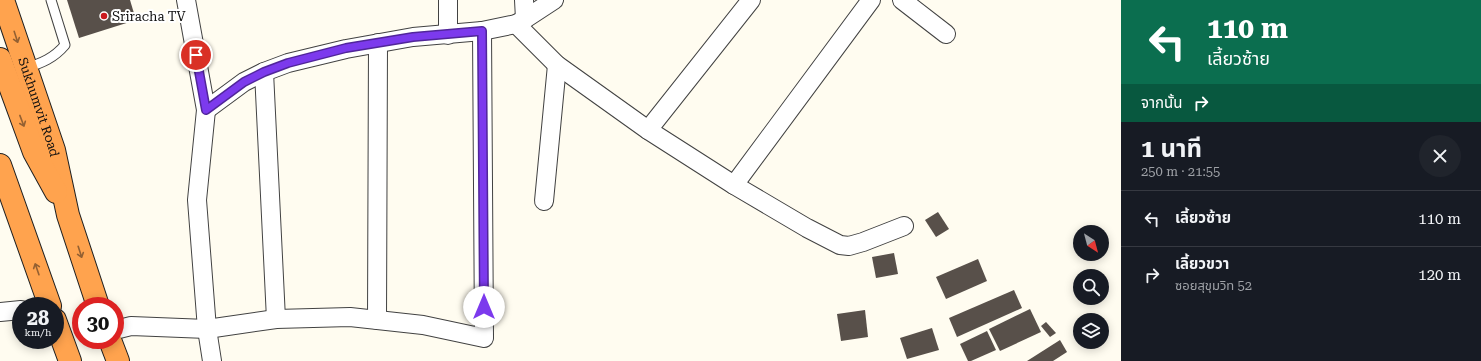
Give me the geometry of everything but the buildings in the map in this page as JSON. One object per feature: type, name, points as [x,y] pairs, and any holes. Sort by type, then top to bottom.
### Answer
[{"type":"highway","name":"Sukhumvit Road","points":[[4,0],[54,150],[68,215],[95,297]]},
{"type":"highway","name":"Sukhumvit Road","points":[[0,59],[34,152],[68,215]]},
{"type":"highway","points":[[0,165],[47,297]]},
{"type":"highway","points":[[64,345],[70,361]]},
{"type":"highway","points":[[113,349],[118,361]]},
{"type":"street","points":[[186,0],[206,110],[197,200],[207,330],[212,361]]},
{"type":"street","points":[[448,0],[448,35]]},
{"type":"street","points":[[524,0],[521,22],[557,65],[648,130],[734,185],[807,228],[840,245],[849,246],[863,242],[904,226]]},
{"type":"street","points":[[206,110],[244,82],[264,72],[288,63],[346,48],[378,44],[413,37],[482,31],[521,22],[554,0]]},
{"type":"street","points":[[648,130],[751,0]]},
{"type":"street","points":[[734,185],[871,0]]},
{"type":"street","points":[[902,0],[946,34]]},
{"type":"street","points":[[124,328],[131,326],[207,330],[276,319],[350,317],[423,325],[484,338],[482,31]]},
{"type":"street","points":[[377,320],[378,44]]},
{"type":"street","points":[[544,202],[557,65]]},
{"type":"street","points":[[264,72],[276,319]]},
{"type":"street","points":[[0,312],[12,311]]},
{"type":"lane","points":[[26,68],[45,62],[58,54],[65,45],[51,0]]},
{"type":"place","name":"Sriracha TV","points":[[104,16]]},
{"type":"route","points":[[196,55],[206,110],[244,82],[264,72],[288,63],[346,48],[378,44],[413,37],[482,31],[484,307]]}]
